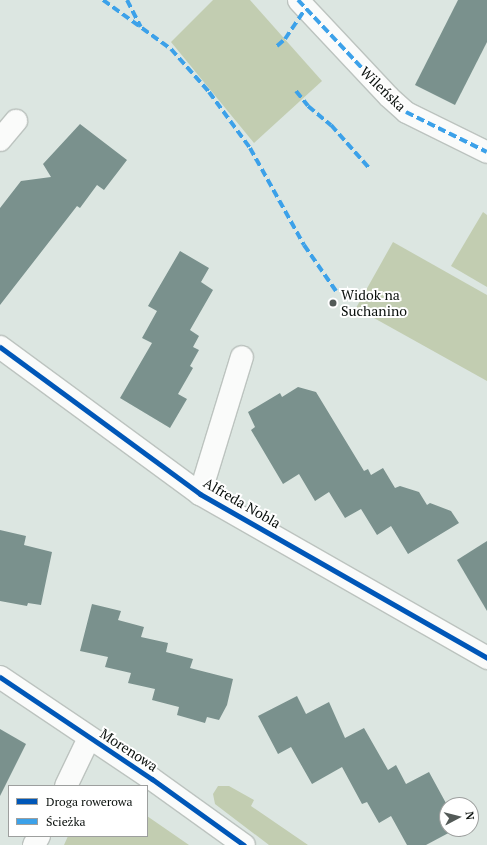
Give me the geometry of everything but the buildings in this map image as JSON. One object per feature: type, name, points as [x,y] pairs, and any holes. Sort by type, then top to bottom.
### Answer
[{"type":"street","name":"Wileńska","points":[[298,0],[388,96],[406,112],[487,152]]},
{"type":"street","points":[[0,140],[16,121]]},
{"type":"street","name":"Alfreda Nobla","points":[[0,347],[200,494],[487,658]]},
{"type":"street","name":"Alfreda Nobla","points":[[200,494],[242,357]]},
{"type":"street","name":"Morenowa","points":[[0,677],[244,845]]},
{"type":"street","points":[[66,785],[89,738]]},
{"type":"green space","points":[[213,0],[250,0],[322,81],[254,143],[171,42]]},
{"type":"green space","points":[[483,212],[487,215],[487,287],[451,266]]},
{"type":"green space","points":[[393,242],[487,295],[487,381],[356,308]]},
{"type":"green space","points":[[218,786],[229,786],[254,800],[251,806],[308,845],[269,845],[215,804],[213,794]]},
{"type":"green space","points":[[148,817],[189,845],[64,845],[68,837],[148,837]]},
{"type":"marked path","points":[[103,0],[171,49],[209,92],[250,148],[304,245],[336,291]]},
{"type":"marked path","points":[[127,0],[141,27]]},
{"type":"marked path","points":[[298,0],[388,96],[406,112],[487,152]]},
{"type":"marked path","points":[[277,46],[285,39],[305,9]]},
{"type":"marked path","points":[[296,91],[308,106],[331,125],[369,168]]},
{"type":"cycle path","points":[[0,347],[200,494],[487,658]]},
{"type":"cycle path","points":[[0,677],[152,779],[244,845]]},
{"type":"place","name":"Widok na Suchanino","points":[[333,303]]}]
